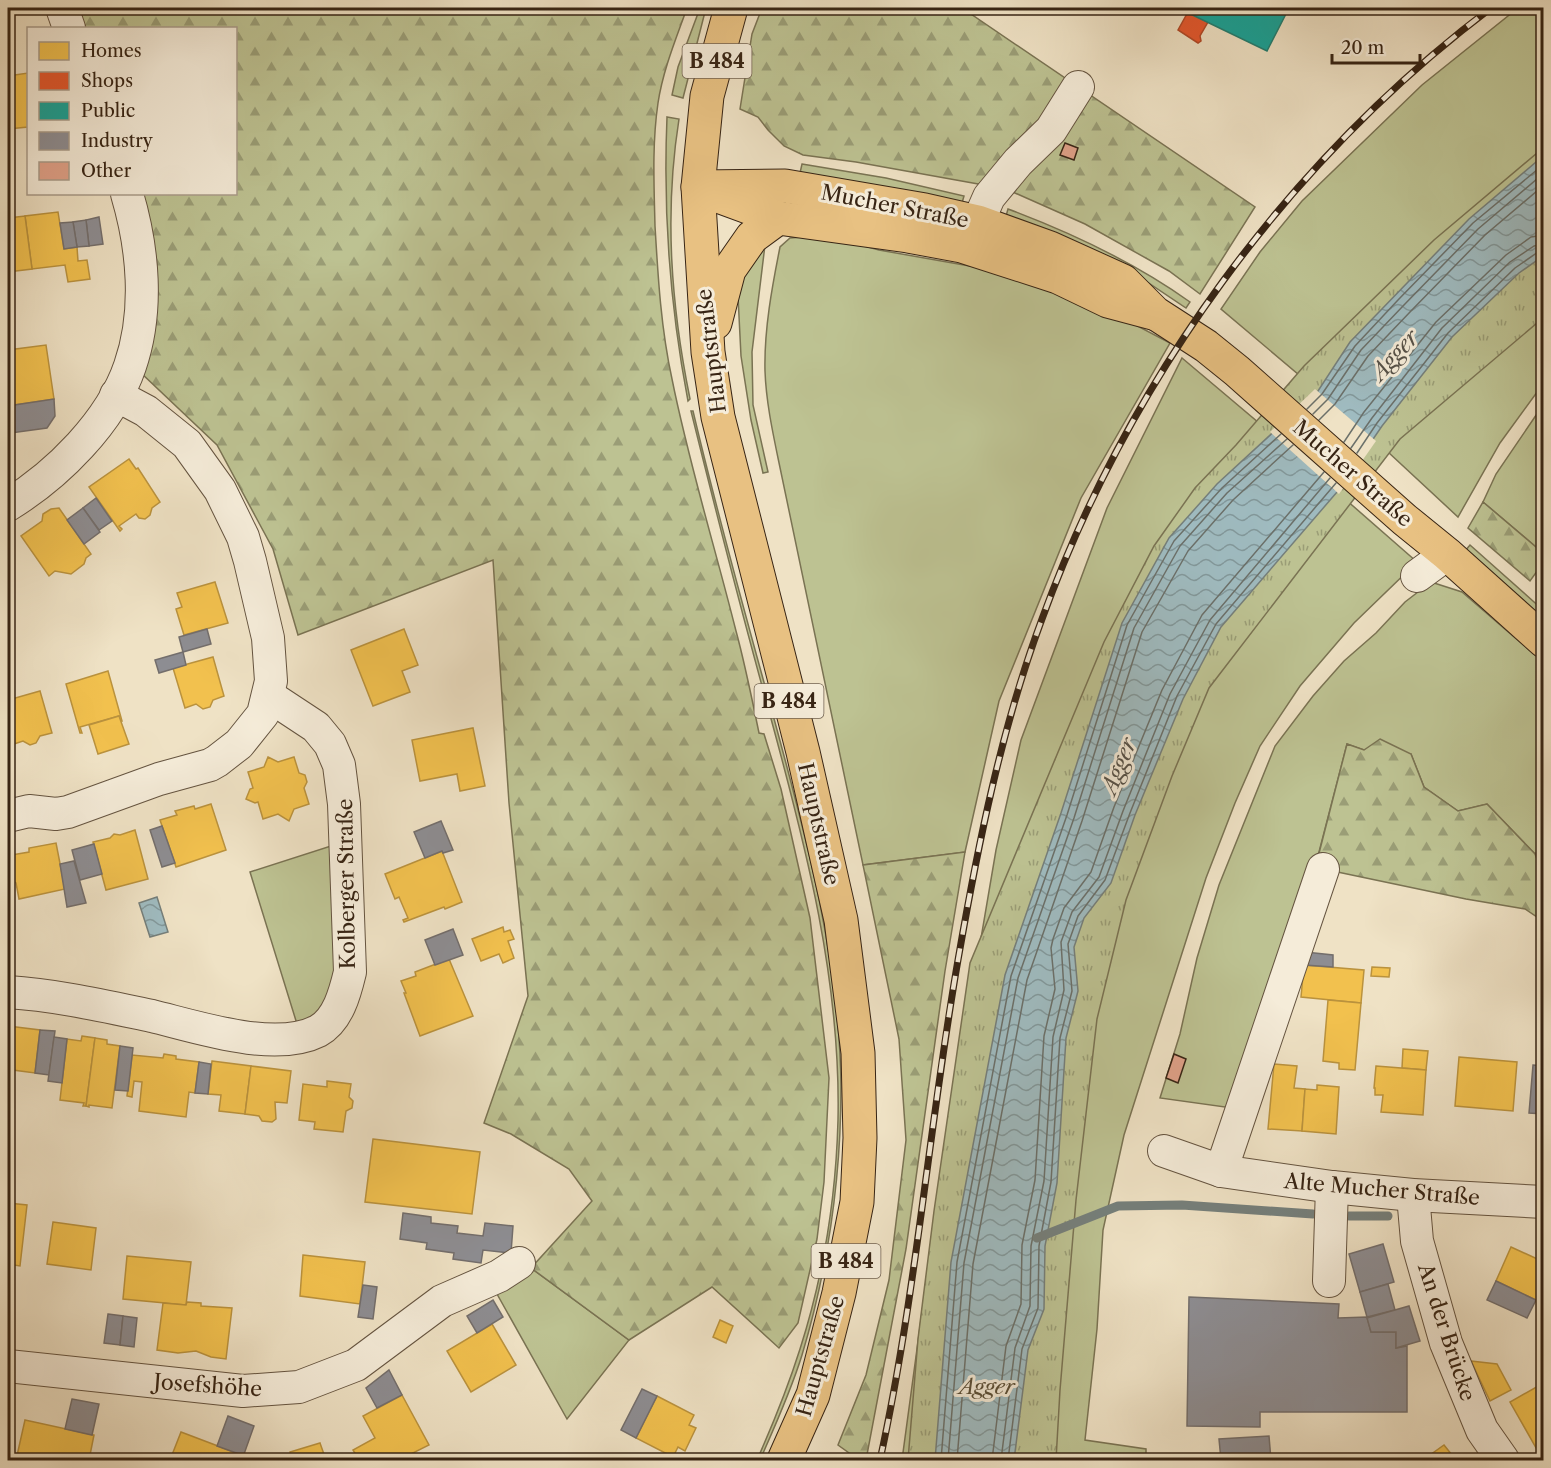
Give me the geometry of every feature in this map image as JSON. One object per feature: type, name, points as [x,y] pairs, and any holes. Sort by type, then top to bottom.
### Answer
[{"type":"main road","name":"B 484","points":[[698,187],[708,96],[731,8]]},
{"type":"main road","name":"Mucher Straße","points":[[698,187],[785,186],[925,210],[978,222],[1050,248],[1123,281],[1155,313],[1206,346],[1237,371],[1544,641]]},
{"type":"main road","name":"Mucher Straße","points":[[698,187],[778,218],[962,246],[1058,277],[1108,301],[1155,313]]},
{"type":"main road","name":"Hauptstraße","points":[[698,187],[708,352],[721,429],[803,752],[842,920],[858,1053],[860,1138],[857,1202],[839,1293],[813,1395],[784,1461]]},
{"type":"main road","name":"B 484","points":[[708,352],[729,270],[752,237],[778,218]]},
{"type":"street","points":[[62,8],[69,27]]},
{"type":"street","points":[[978,222],[988,197],[1017,162],[1051,130],[1078,87]]},
{"type":"street","points":[[8,505],[47,478],[98,423],[116,395],[130,366],[140,321],[141,267],[136,225],[127,195]]},
{"type":"street","points":[[8,816],[29,812],[56,814],[68,812],[159,779],[210,765],[238,744],[249,732],[263,714],[269,696],[271,681],[268,638],[260,602],[243,537],[220,490],[186,444],[146,411],[116,395]]},
{"type":"street","points":[[1417,576],[1447,554]]},
{"type":"street","name":"Kolberger Straße","points":[[8,992],[42,994],[230,1035],[282,1040],[307,1036],[321,1029],[330,1019],[345,994],[350,972],[341,774],[330,744],[316,727],[269,696]]},
{"type":"street","points":[[1221,1172],[1323,869]]},
{"type":"street","name":"Alte Mucher Straße","points":[[1164,1151],[1221,1172],[1332,1187],[1413,1195],[1544,1202]]},
{"type":"street","points":[[1329,1281],[1332,1187]]},
{"type":"street","name":"An der Brücke","points":[[1413,1195],[1417,1241],[1446,1342],[1482,1430],[1503,1461]]},
{"type":"street","name":"Josefshöhe","points":[[8,1366],[243,1391],[299,1387],[356,1365],[442,1301],[499,1276],[519,1263]]},
{"type":"green space","points":[[78,8],[687,8],[663,79],[655,134],[655,226],[668,360],[686,442],[739,643],[759,733],[764,734],[781,789],[810,918],[829,1078],[824,1182],[817,1239],[798,1323],[779,1348],[712,1287],[629,1340],[531,1268],[592,1201],[569,1169],[511,1134],[484,1123],[528,996],[509,803],[493,560],[298,635],[273,549],[217,445],[140,372],[153,315],[150,221],[142,195],[237,195],[237,27],[86,27]]},
{"type":"green space","points":[[700,8],[706,8],[683,98],[672,95],[678,67]]},
{"type":"green space","points":[[762,8],[962,8],[1255,207],[1200,294],[1169,271],[1085,224],[1006,189],[856,162],[803,155],[784,146],[758,117],[740,109],[752,34]]},
{"type":"green space","points":[[1518,8],[1543,8],[1543,156],[1318,391],[1221,309],[1260,252],[1302,201],[1422,85]]},
{"type":"green space","points":[[667,117],[679,119],[672,190],[672,259],[678,329],[690,399],[688,401],[672,295],[669,259],[666,188]]},
{"type":"green space","name":"Agger","points":[[1543,148],[1543,318],[1400,439],[1209,688],[1172,776],[1126,900],[1097,1019],[1076,1200],[1056,1460],[908,1460],[918,1339],[970,963],[1104,642],[1154,546],[1195,488],[1236,445],[1304,366],[1434,240]]},
{"type":"green space","points":[[802,164],[886,178],[964,196],[962,203],[800,173]]},
{"type":"green space","points":[[1008,209],[1056,228],[1125,261],[1190,302],[1186,308],[1138,276],[1006,216]]},
{"type":"green space","points":[[790,238],[842,240],[879,250],[1015,274],[1111,312],[1170,343],[1081,498],[999,701],[965,852],[863,865],[776,447],[767,393],[765,356],[767,324],[780,247]]},
{"type":"green space","points":[[765,245],[752,352],[753,405],[768,472],[763,473],[751,420],[741,356],[738,296],[739,280]]},
{"type":"green space","points":[[1543,256],[1543,384],[1500,443],[1458,517],[1374,439]]},
{"type":"green space","points":[[1182,358],[1272,434],[935,1460],[902,1460],[922,1312],[970,1003],[996,850],[1021,740],[1107,508]]},
{"type":"green space","points":[[1543,405],[1543,553],[1483,502],[1496,474]]},
{"type":"green space","points":[[691,411],[693,411],[721,525],[809,853],[828,946],[839,1040],[841,1087],[839,1155],[826,1256],[802,1355],[788,1395],[760,1460],[757,1460],[800,1349],[822,1265],[827,1236],[838,1120],[834,1017],[819,915],[796,814]]},
{"type":"green space","points":[[1337,492],[1417,562],[1354,623],[1300,686],[1260,746],[1206,878],[1124,1135],[1103,1230],[1097,1329],[1085,1440],[1146,1449],[1146,1460],[1014,1460],[1061,1123],[1183,699]]},
{"type":"green space","points":[[1483,502],[1543,553],[1543,563],[1530,581],[1468,528]]},
{"type":"green space","points":[[1470,545],[1543,610],[1543,620],[1465,551]]},
{"type":"green space","points":[[1431,582],[1462,592],[1543,662],[1543,846],[1535,854],[1487,804],[1458,811],[1424,787],[1411,754],[1364,750],[1347,744],[1312,879],[1232,1108],[1160,1098],[1180,1034],[1197,958],[1219,885],[1275,746],[1313,696],[1344,661],[1376,633],[1405,602]]},
{"type":"green space","points":[[1380,739],[1411,754],[1424,787],[1458,811],[1487,804],[1535,854],[1543,875],[1543,921],[1525,909],[1328,870],[1316,865],[1347,744],[1364,750]]},
{"type":"green space","points":[[334,845],[334,987],[318,1012],[307,1021],[297,1024],[250,872]]},
{"type":"green space","points":[[965,852],[945,971],[906,1249],[866,1460],[859,1460],[838,1445],[866,1375],[889,1280],[906,1140],[899,1039],[863,865]]},
{"type":"green space","points":[[531,1268],[629,1340],[567,1419],[497,1294]]},
{"type":"water","name":"Agger","points":[[1543,156],[1543,256],[1519,273],[1452,337],[1382,426],[1337,492],[1221,627],[1183,699],[1135,815],[1111,883],[1084,918],[1074,947],[1078,991],[1066,1038],[1057,1183],[1045,1246],[1044,1309],[1028,1350],[1014,1460],[935,1460],[951,1262],[1005,975],[1061,813],[1122,623],[1169,538],[1217,484],[1318,391],[1350,342],[1469,219]]},
{"type":"water","points":[[157,897],[168,932],[150,937],[139,903]]},
{"type":"pier","points":[[1315,389],[1376,441],[1339,494],[1270,432]]},
{"type":"building: Homes","points":[[27,73],[27,127],[8,129],[8,76]]},
{"type":"building: Homes","points":[[58,212],[64,249],[77,247],[78,261],[87,260],[90,279],[68,282],[65,265],[32,269],[25,216]]},
{"type":"building: Homes","points":[[25,216],[32,269],[8,272],[8,218]]},
{"type":"building: Homes","points":[[46,345],[54,399],[8,406],[8,350]]},
{"type":"building: Homes","points":[[129,459],[136,469],[138,468],[160,502],[152,508],[150,515],[145,519],[139,518],[136,514],[119,526],[122,529],[120,531],[89,487]]},
{"type":"building: Homes","points":[[59,508],[91,554],[86,558],[84,564],[71,574],[55,571],[49,576],[21,536],[42,521],[43,514],[51,509]]},
{"type":"building: Homes","points":[[215,582],[228,623],[184,635],[176,609],[182,607],[177,593]]},
{"type":"building: Homes","points":[[404,629],[418,665],[402,671],[410,692],[373,706],[351,650]]},
{"type":"building: Homes","points":[[213,657],[224,696],[213,700],[210,707],[203,709],[196,704],[185,708],[173,668]]},
{"type":"building: Homes","points":[[108,671],[122,721],[119,716],[80,727],[82,733],[80,733],[66,684]]},
{"type":"building: Homes","points":[[40,691],[52,733],[40,736],[36,743],[30,745],[23,741],[11,745],[8,733],[8,700]]},
{"type":"building: Homes","points":[[119,716],[129,744],[98,754],[89,725]]},
{"type":"building: Homes","points":[[473,728],[485,786],[460,791],[457,774],[420,781],[412,740]]},
{"type":"building: Homes","points":[[268,757],[278,762],[294,757],[299,773],[305,775],[307,782],[304,788],[309,804],[294,809],[289,821],[278,814],[263,819],[258,802],[246,799],[250,789],[253,788],[248,772],[264,767]]},
{"type":"building: Homes","points":[[211,804],[226,850],[176,867],[160,820],[177,815],[175,811],[194,806],[195,809]]},
{"type":"building: Homes","points":[[135,830],[148,879],[106,890],[93,842],[110,838],[114,834],[120,835]]},
{"type":"building: Homes","points":[[56,843],[65,889],[19,899],[11,872],[14,868],[11,855],[29,852],[29,848]]},
{"type":"building: Homes","points":[[442,851],[462,902],[404,922],[403,920],[408,918],[399,897],[395,899],[385,874]]},
{"type":"building: Homes","points":[[503,927],[504,932],[510,930],[514,939],[508,941],[514,958],[503,963],[499,954],[481,961],[472,939]]},
{"type":"building: Homes","points":[[449,959],[473,1016],[420,1036],[401,981],[416,976],[415,972]]},
{"type":"building: Homes","points":[[1304,965],[1364,970],[1361,1003],[1301,997]]},
{"type":"building: Homes","points":[[1372,967],[1390,968],[1389,977],[1371,976]]},
{"type":"building: Homes","points":[[1328,1000],[1361,1003],[1355,1070],[1339,1069],[1339,1063],[1323,1061]]},
{"type":"building: Homes","points":[[8,1026],[40,1030],[35,1073],[13,1070],[14,1064],[8,1064]]},
{"type":"building: Homes","points":[[82,1036],[95,1038],[86,1106],[83,1106],[84,1103],[60,1100],[67,1039],[81,1041]]},
{"type":"building: Homes","points":[[95,1038],[107,1040],[107,1044],[120,1046],[112,1108],[86,1106]]},
{"type":"building: Homes","points":[[1403,1049],[1428,1051],[1426,1070],[1402,1068]]},
{"type":"building: Homes","points":[[1540,1052],[1544,1052],[1544,1066],[1539,1065]]},
{"type":"building: Homes","points":[[164,1054],[176,1056],[176,1059],[199,1062],[195,1093],[189,1092],[186,1117],[139,1111],[142,1082],[134,1081],[132,1097],[127,1096],[132,1055],[163,1058]]},
{"type":"building: Homes","points":[[1459,1057],[1517,1062],[1513,1111],[1455,1106]]},
{"type":"building: Homes","points":[[212,1061],[251,1066],[245,1114],[219,1111],[221,1095],[208,1094]]},
{"type":"building: Homes","points":[[1274,1064],[1297,1066],[1294,1088],[1305,1089],[1302,1131],[1268,1129]]},
{"type":"building: Homes","points":[[251,1066],[291,1071],[287,1103],[275,1102],[276,1119],[272,1122],[262,1121],[259,1116],[245,1114]]},
{"type":"building: Homes","points":[[1376,1066],[1426,1070],[1423,1115],[1381,1112],[1383,1095],[1375,1095],[1374,1088]]},
{"type":"building: Homes","points":[[327,1081],[351,1084],[349,1097],[353,1101],[352,1108],[346,1111],[343,1132],[314,1129],[315,1122],[299,1120],[303,1084],[327,1087]]},
{"type":"building: Homes","points":[[1317,1085],[1339,1087],[1336,1134],[1302,1131],[1305,1089],[1317,1090]]},
{"type":"building: Homes","points":[[373,1139],[480,1152],[472,1214],[365,1202]]},
{"type":"building: Homes","points":[[8,1203],[27,1205],[20,1266],[8,1264]]},
{"type":"building: Homes","points":[[53,1222],[96,1228],[91,1270],[47,1264]]},
{"type":"building: Homes","points":[[1511,1247],[1544,1262],[1544,1284],[1536,1300],[1496,1281]]},
{"type":"building: Homes","points":[[303,1255],[365,1262],[360,1304],[300,1296]]},
{"type":"building: Homes","points":[[127,1256],[191,1262],[186,1305],[123,1299]]},
{"type":"building: Homes","points":[[187,1302],[201,1303],[201,1306],[232,1308],[226,1359],[211,1357],[196,1351],[178,1353],[157,1350],[163,1303],[186,1305]]},
{"type":"building: Homes","points":[[720,1320],[733,1326],[726,1343],[713,1337]]},
{"type":"building: Homes","points":[[1544,1321],[1544,1343],[1540,1343]]},
{"type":"building: Homes","points":[[492,1324],[516,1365],[471,1392],[447,1351]]},
{"type":"building: Homes","points":[[1471,1361],[1497,1364],[1511,1390],[1490,1401]]},
{"type":"building: Homes","points":[[1540,1385],[1544,1391],[1544,1451],[1539,1453],[1510,1402]]},
{"type":"building: Homes","points":[[402,1395],[429,1445],[399,1460],[359,1460],[353,1450],[375,1438],[363,1416]]},
{"type":"building: Homes","points":[[657,1396],[694,1415],[689,1425],[696,1428],[685,1451],[678,1447],[673,1457],[636,1438]]},
{"type":"building: Homes","points":[[25,1420],[94,1435],[89,1460],[16,1460]]},
{"type":"building: Homes","points":[[181,1432],[239,1454],[237,1460],[170,1460]]},
{"type":"building: Homes","points":[[320,1443],[326,1460],[292,1460],[290,1452]]},
{"type":"building: Homes","points":[[1444,1445],[1456,1460],[1423,1460]]},
{"type":"building: Shops","points":[[1188,12],[1208,22],[1200,36],[1201,41],[1198,43],[1178,30]]},
{"type":"building: Public","points":[[1178,8],[1289,8],[1267,51]]},
{"type":"building: Industry","points":[[99,217],[103,244],[89,246],[86,220]]},
{"type":"building: Industry","points":[[86,220],[89,246],[77,247],[73,222]]},
{"type":"building: Industry","points":[[73,222],[77,247],[64,249],[60,223]]},
{"type":"building: Industry","points":[[54,399],[55,416],[47,428],[11,433],[8,406]]},
{"type":"building: Industry","points":[[96,498],[112,521],[99,530],[83,508]]},
{"type":"building: Industry","points":[[83,508],[100,532],[84,544],[67,520]]},
{"type":"building: Industry","points":[[207,629],[211,644],[183,652],[179,637]]},
{"type":"building: Industry","points":[[183,652],[186,665],[159,673],[155,660]]},
{"type":"building: Industry","points":[[441,821],[453,850],[443,853],[442,851],[425,858],[414,832]]},
{"type":"building: Industry","points":[[162,826],[175,863],[162,867],[150,830]]},
{"type":"building: Industry","points":[[94,844],[102,874],[80,880],[72,850]]},
{"type":"building: Industry","points":[[74,861],[86,903],[67,907],[60,864]]},
{"type":"building: Industry","points":[[453,929],[463,955],[435,965],[425,940]]},
{"type":"building: Industry","points":[[1305,952],[1333,955],[1333,967],[1304,965]]},
{"type":"building: Industry","points":[[40,1030],[55,1031],[49,1075],[35,1073]]},
{"type":"building: Industry","points":[[54,1037],[67,1039],[62,1083],[48,1081]]},
{"type":"building: Industry","points":[[120,1046],[133,1048],[128,1091],[115,1090]]},
{"type":"building: Industry","points":[[199,1062],[211,1064],[208,1094],[195,1093]]},
{"type":"building: Industry","points":[[1533,1065],[1544,1066],[1544,1114],[1529,1113]]},
{"type":"building: Industry","points":[[403,1213],[431,1217],[431,1223],[458,1226],[457,1233],[483,1236],[485,1223],[513,1226],[511,1253],[483,1250],[481,1263],[453,1259],[454,1253],[426,1249],[427,1243],[400,1239]]},
{"type":"building: Industry","points":[[1383,1244],[1394,1282],[1360,1292],[1349,1254]]},
{"type":"building: Industry","points":[[1496,1281],[1536,1300],[1527,1318],[1487,1300]]},
{"type":"building: Industry","points":[[1388,1284],[1395,1310],[1367,1317],[1360,1292]]},
{"type":"building: Industry","points":[[363,1285],[377,1287],[373,1319],[358,1317]]},
{"type":"building: Industry","points":[[1189,1297],[1339,1304],[1338,1318],[1367,1317],[1371,1332],[1396,1332],[1396,1348],[1407,1346],[1407,1412],[1260,1412],[1260,1427],[1187,1426]]},
{"type":"building: Industry","points":[[493,1300],[503,1317],[477,1333],[467,1316]]},
{"type":"building: Industry","points":[[1409,1306],[1420,1341],[1396,1348],[1396,1332],[1371,1332],[1367,1318]]},
{"type":"building: Industry","points":[[108,1314],[123,1316],[120,1345],[104,1343]]},
{"type":"building: Industry","points":[[123,1316],[137,1318],[134,1347],[120,1345]]},
{"type":"building: Industry","points":[[389,1370],[402,1395],[377,1408],[366,1388]]},
{"type":"building: Industry","points":[[642,1389],[657,1396],[636,1438],[621,1430]]},
{"type":"building: Industry","points":[[72,1399],[99,1404],[92,1435],[65,1429]]},
{"type":"building: Industry","points":[[228,1416],[254,1426],[243,1457],[217,1446]]},
{"type":"building: Industry","points":[[1269,1436],[1271,1460],[1221,1460],[1219,1439]]},
{"type":"building: Industry","points":[[1182,1454],[1194,1460],[1181,1460]]},
{"type":"building: Other","points":[[1065,143],[1078,148],[1074,160],[1060,155]]},
{"type":"building: Other","points":[[1174,1054],[1186,1059],[1178,1083],[1166,1078]]},
{"type":"waterway","points":[[1037,1238],[1118,1206],[1182,1205],[1313,1214]]},
{"type":"waterway","points":[[1349,1216],[1388,1216]]},
{"type":"railway","points":[[880,1460],[913,1273],[948,1022],[992,788],[1027,661],[1078,530],[1120,444],[1169,361],[1223,282],[1282,206],[1347,135],[1417,69],[1491,8]]}]
